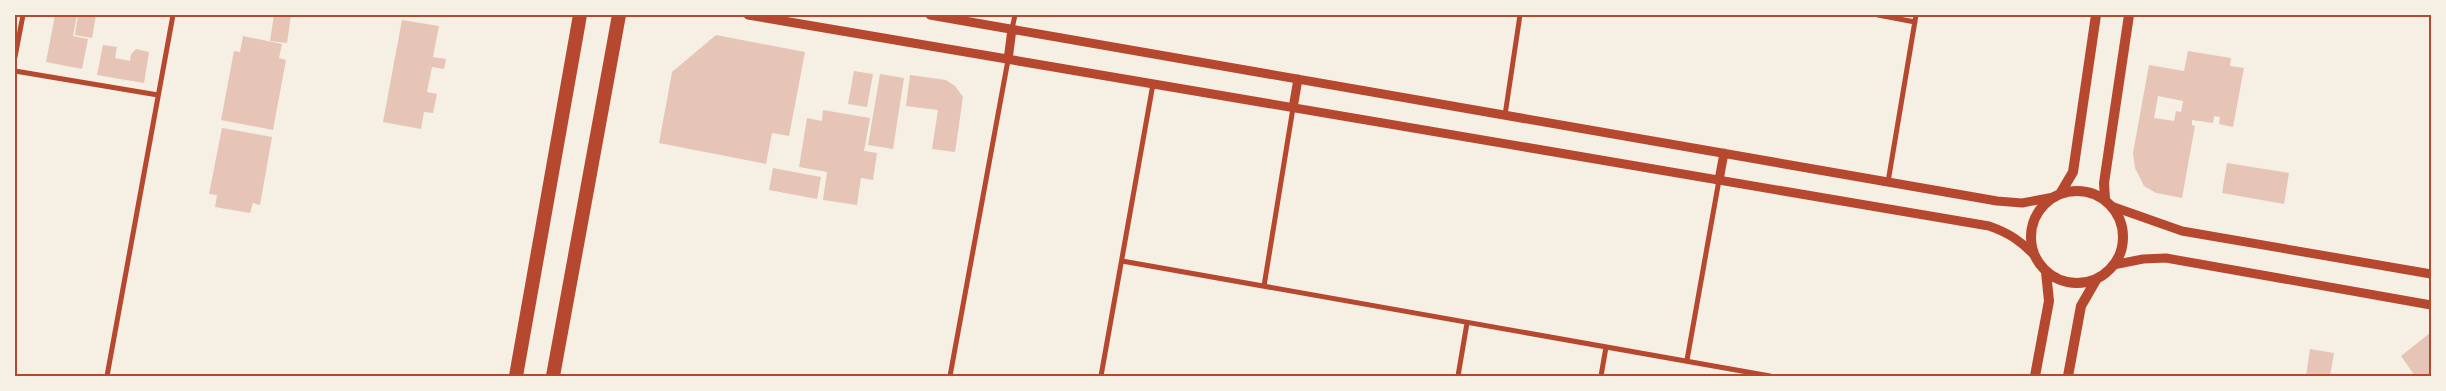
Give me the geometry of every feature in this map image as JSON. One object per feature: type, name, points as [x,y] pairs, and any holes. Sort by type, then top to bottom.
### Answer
[{"type":"highway","points":[[516,376],[580,15]]},
{"type":"highway","points":[[553,376],[619,15]]},
{"type":"main road","points":[[2035,376],[2049,301],[2046,272],[2035,256],[2031,234],[2039,211],[2057,195],[2073,172],[2096,15]]},
{"type":"main road","points":[[2108,203],[2104,184],[2129,15]]},
{"type":"main road","points":[[2057,195],[2076,189],[2092,191],[2108,203],[2118,218],[2122,230],[2122,243],[2113,265],[2096,280],[2081,306],[2068,376]]},
{"type":"main road","points":[[2046,272],[2071,284],[2096,280]]},
{"type":"street","points":[[15,57],[23,15]]},
{"type":"street","points":[[107,376],[173,15]]},
{"type":"street","points":[[748,15],[1989,226],[2008,232],[2021,241],[2035,256]]},
{"type":"street","points":[[930,15],[1997,201],[2022,203],[2057,195]]},
{"type":"street","points":[[950,376],[1015,15]]},
{"type":"street","points":[[1505,115],[1520,15]]},
{"type":"street","points":[[1878,15],[1915,22]]},
{"type":"street","points":[[1888,182],[1916,15]]},
{"type":"street","points":[[15,71],[158,95]]},
{"type":"street","points":[[1264,286],[1298,79]]},
{"type":"street","points":[[1100,376],[1153,84]]},
{"type":"street","points":[[1687,360],[1724,153]]},
{"type":"street","points":[[2108,203],[2182,231],[2431,274]]},
{"type":"street","points":[[2113,265],[2142,258],[2166,258],[2431,306]]},
{"type":"street","points":[[1122,261],[1770,376]]},
{"type":"street","points":[[1458,376],[1467,323]]},
{"type":"street","points":[[1601,376],[1606,347]]},
{"type":"building","points":[[55,15],[77,15],[73,36],[88,39],[82,69],[46,62]]},
{"type":"building","points":[[78,15],[96,15],[92,38],[75,35]]},
{"type":"building","points":[[274,15],[291,15],[287,43],[270,41]]},
{"type":"building","points":[[402,20],[439,26],[433,57],[446,59],[444,69],[432,67],[427,92],[437,94],[433,113],[424,112],[421,129],[383,122]]},
{"type":"building","points":[[716,35],[805,52],[789,136],[772,133],[766,164],[659,143],[672,72]]},
{"type":"building","points":[[243,36],[282,44],[279,58],[286,60],[273,130],[221,120],[234,51],[240,52]]},
{"type":"building","points":[[103,45],[117,47],[115,58],[130,61],[131,54],[136,49],[149,52],[144,83],[97,75]]},
{"type":"building","points":[[2188,51],[2231,58],[2230,66],[2244,68],[2233,127],[2219,124],[2220,117],[2214,116],[2213,123],[2192,120],[2192,125],[2195,126],[2182,198],[2156,193],[2144,186],[2135,168],[2133,153],[2149,65],[2184,71]],"holes":[[[2158,96],[2183,101],[2181,112],[2176,111],[2174,121],[2154,118]]]},
{"type":"building","points":[[854,71],[873,74],[867,107],[848,104]]},
{"type":"building","points":[[880,74],[904,78],[893,149],[868,145]]},
{"type":"building","points":[[910,75],[946,80],[955,86],[963,97],[955,152],[932,149],[938,110],[906,106]]},
{"type":"building","points":[[823,110],[870,118],[864,151],[877,153],[873,180],[861,178],[857,205],[823,200],[827,172],[799,167],[807,118],[822,121]]},
{"type":"building","points":[[222,128],[272,137],[260,205],[253,203],[250,213],[215,207],[217,195],[209,194]]},
{"type":"building","points":[[2227,163],[2289,173],[2284,204],[2222,193]]},
{"type":"building","points":[[773,168],[821,177],[817,199],[769,190]]},
{"type":"building","points":[[2430,333],[2431,376],[2415,376],[2401,356]]},
{"type":"building","points":[[2310,349],[2334,353],[2330,376],[2306,376]]}]
